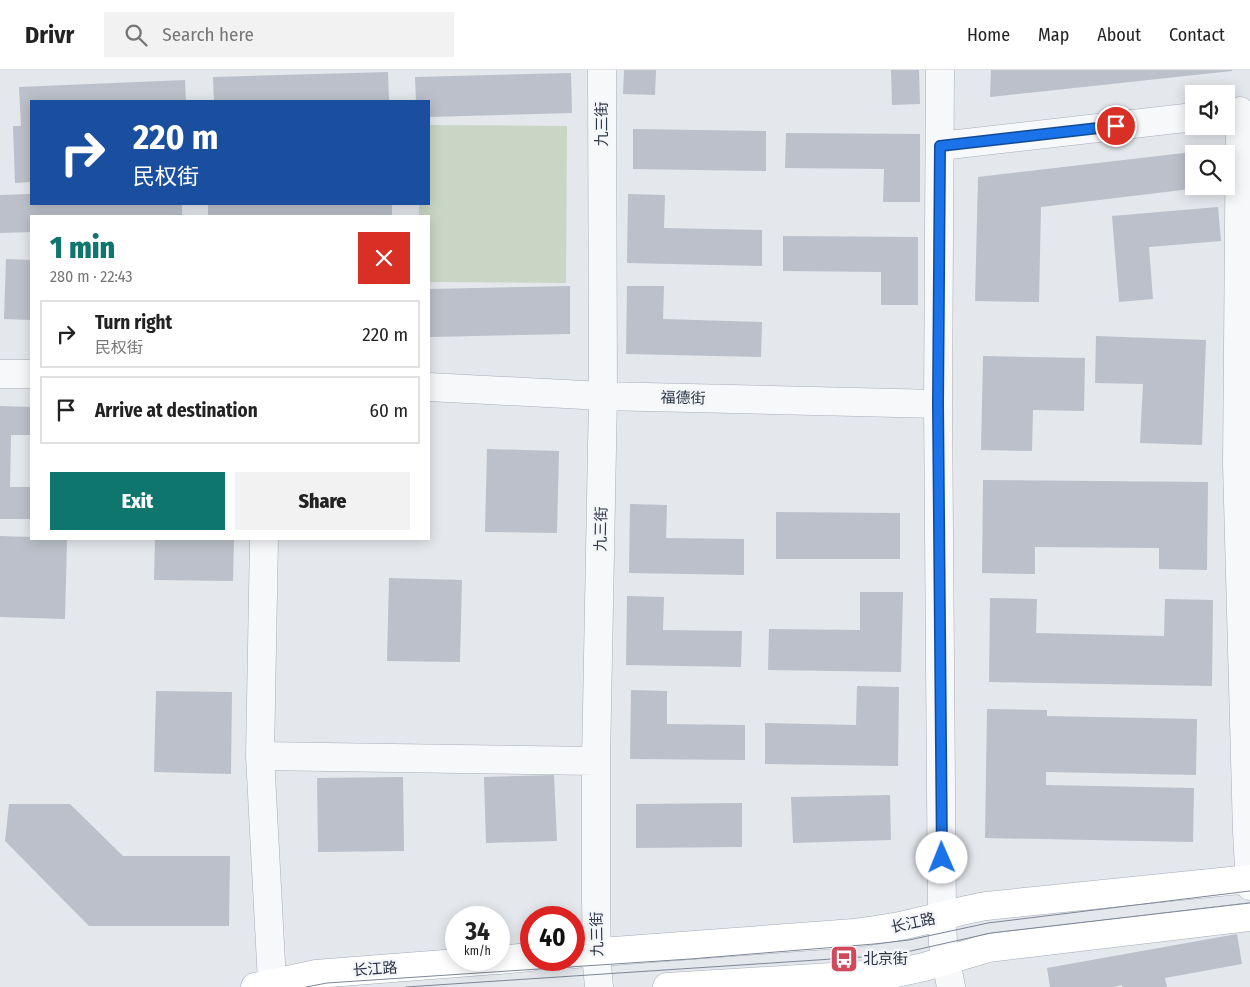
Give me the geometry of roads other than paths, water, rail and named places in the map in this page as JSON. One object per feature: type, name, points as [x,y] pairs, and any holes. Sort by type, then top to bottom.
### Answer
[{"type":"main road","name":"长江路","points":[[585,953],[854,933],[898,927],[986,906],[1250,879]]},
{"type":"main road","points":[[667,987],[896,973],[946,961],[988,948],[1250,917]]},
{"type":"main road","name":"长江路","points":[[264,985],[327,980],[445,966]]},
{"type":"street","name":"九三街","points":[[599,987],[585,953],[596,761],[603,396],[602,70]]},
{"type":"street","points":[[940,70],[938,404],[942,917],[943,944],[951,987]]},
{"type":"street","points":[[1239,112],[1237,464],[1250,886]]},
{"type":"street","points":[[940,146],[1185,118]]},
{"type":"street","points":[[0,374],[30,374]]},
{"type":"street","name":"福德街","points":[[430,387],[603,396],[938,404]]},
{"type":"street","points":[[264,540],[260,756],[264,985]]},
{"type":"street","points":[[260,756],[596,761]]},
{"type":"tram line","points":[[306,987],[327,983],[690,959],[874,944],[909,940],[988,923],[1250,891]]},
{"type":"tram line","points":[[406,987],[893,955],[991,933],[1250,903]]},
{"type":"place","name":"北京街","points":[[844,959]]}]
